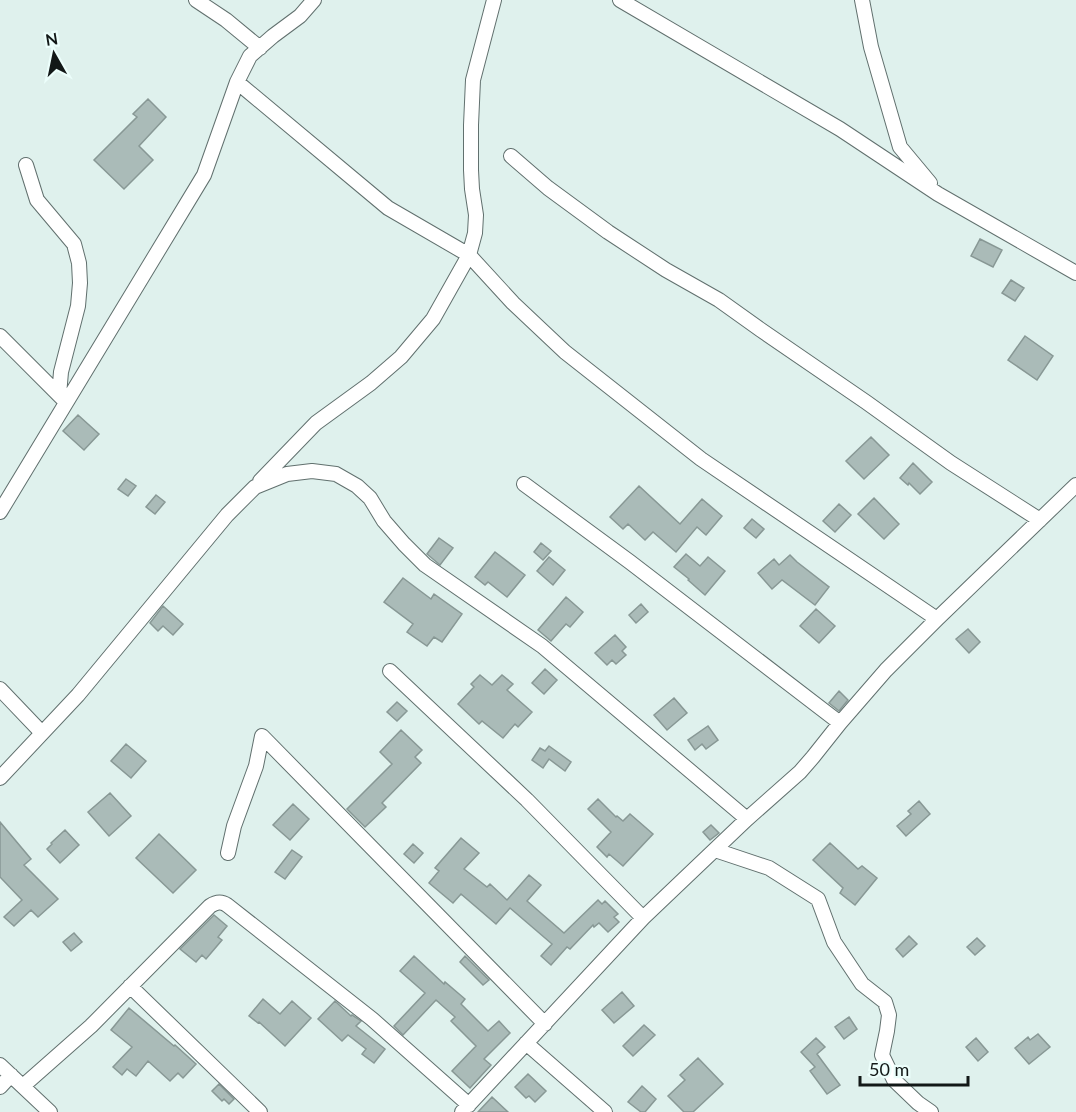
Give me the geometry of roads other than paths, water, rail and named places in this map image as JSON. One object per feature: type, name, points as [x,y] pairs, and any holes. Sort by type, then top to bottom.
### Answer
[{"type":"street","points":[[196,0],[226,20],[260,48]]},
{"type":"street","points":[[0,512],[63,399],[204,175],[237,82],[250,56],[300,16],[314,0]]},
{"type":"street","points":[[0,778],[78,695],[227,516],[316,423],[401,357],[433,319],[469,255],[476,233],[471,170],[473,80],[494,0]]},
{"type":"street","points":[[620,0],[840,129],[938,194],[1076,273]]},
{"type":"street","points":[[862,0],[871,47],[900,147],[938,194]]},
{"type":"street","points":[[237,82],[388,208],[469,255],[513,303],[565,352],[672,437],[937,620]]},
{"type":"street","points":[[511,156],[608,232],[666,270],[719,300],[951,463],[1040,520]]},
{"type":"street","points":[[26,165],[37,200],[74,244],[79,263],[81,283],[78,306],[64,363],[63,399]]},
{"type":"street","points":[[0,336],[63,399]]},
{"type":"street","points":[[255,487],[288,474],[312,471],[336,474],[357,486],[370,498],[397,537],[425,565],[542,646],[747,819]]},
{"type":"street","points":[[524,484],[840,723]]},
{"type":"street","points":[[23,1086],[91,1026],[210,906],[217,902],[224,903],[372,1019],[465,1108],[643,918],[800,772],[886,670],[1076,485]]},
{"type":"street","points":[[390,671],[527,800],[643,918]]},
{"type":"street","points":[[0,689],[42,733]]},
{"type":"street","points":[[228,853],[234,826],[256,766],[262,736],[545,1024]]},
{"type":"street","points":[[715,850],[769,868],[818,899],[834,942],[862,984],[885,1002],[889,1016],[882,1054],[894,1080],[931,1112]]},
{"type":"street","points":[[130,986],[260,1112]]},
{"type":"street","points":[[526,1043],[605,1112]]},
{"type":"street","points":[[0,1065],[50,1112]]},
{"type":"street","points":[[0,1087],[10,1075]]}]
